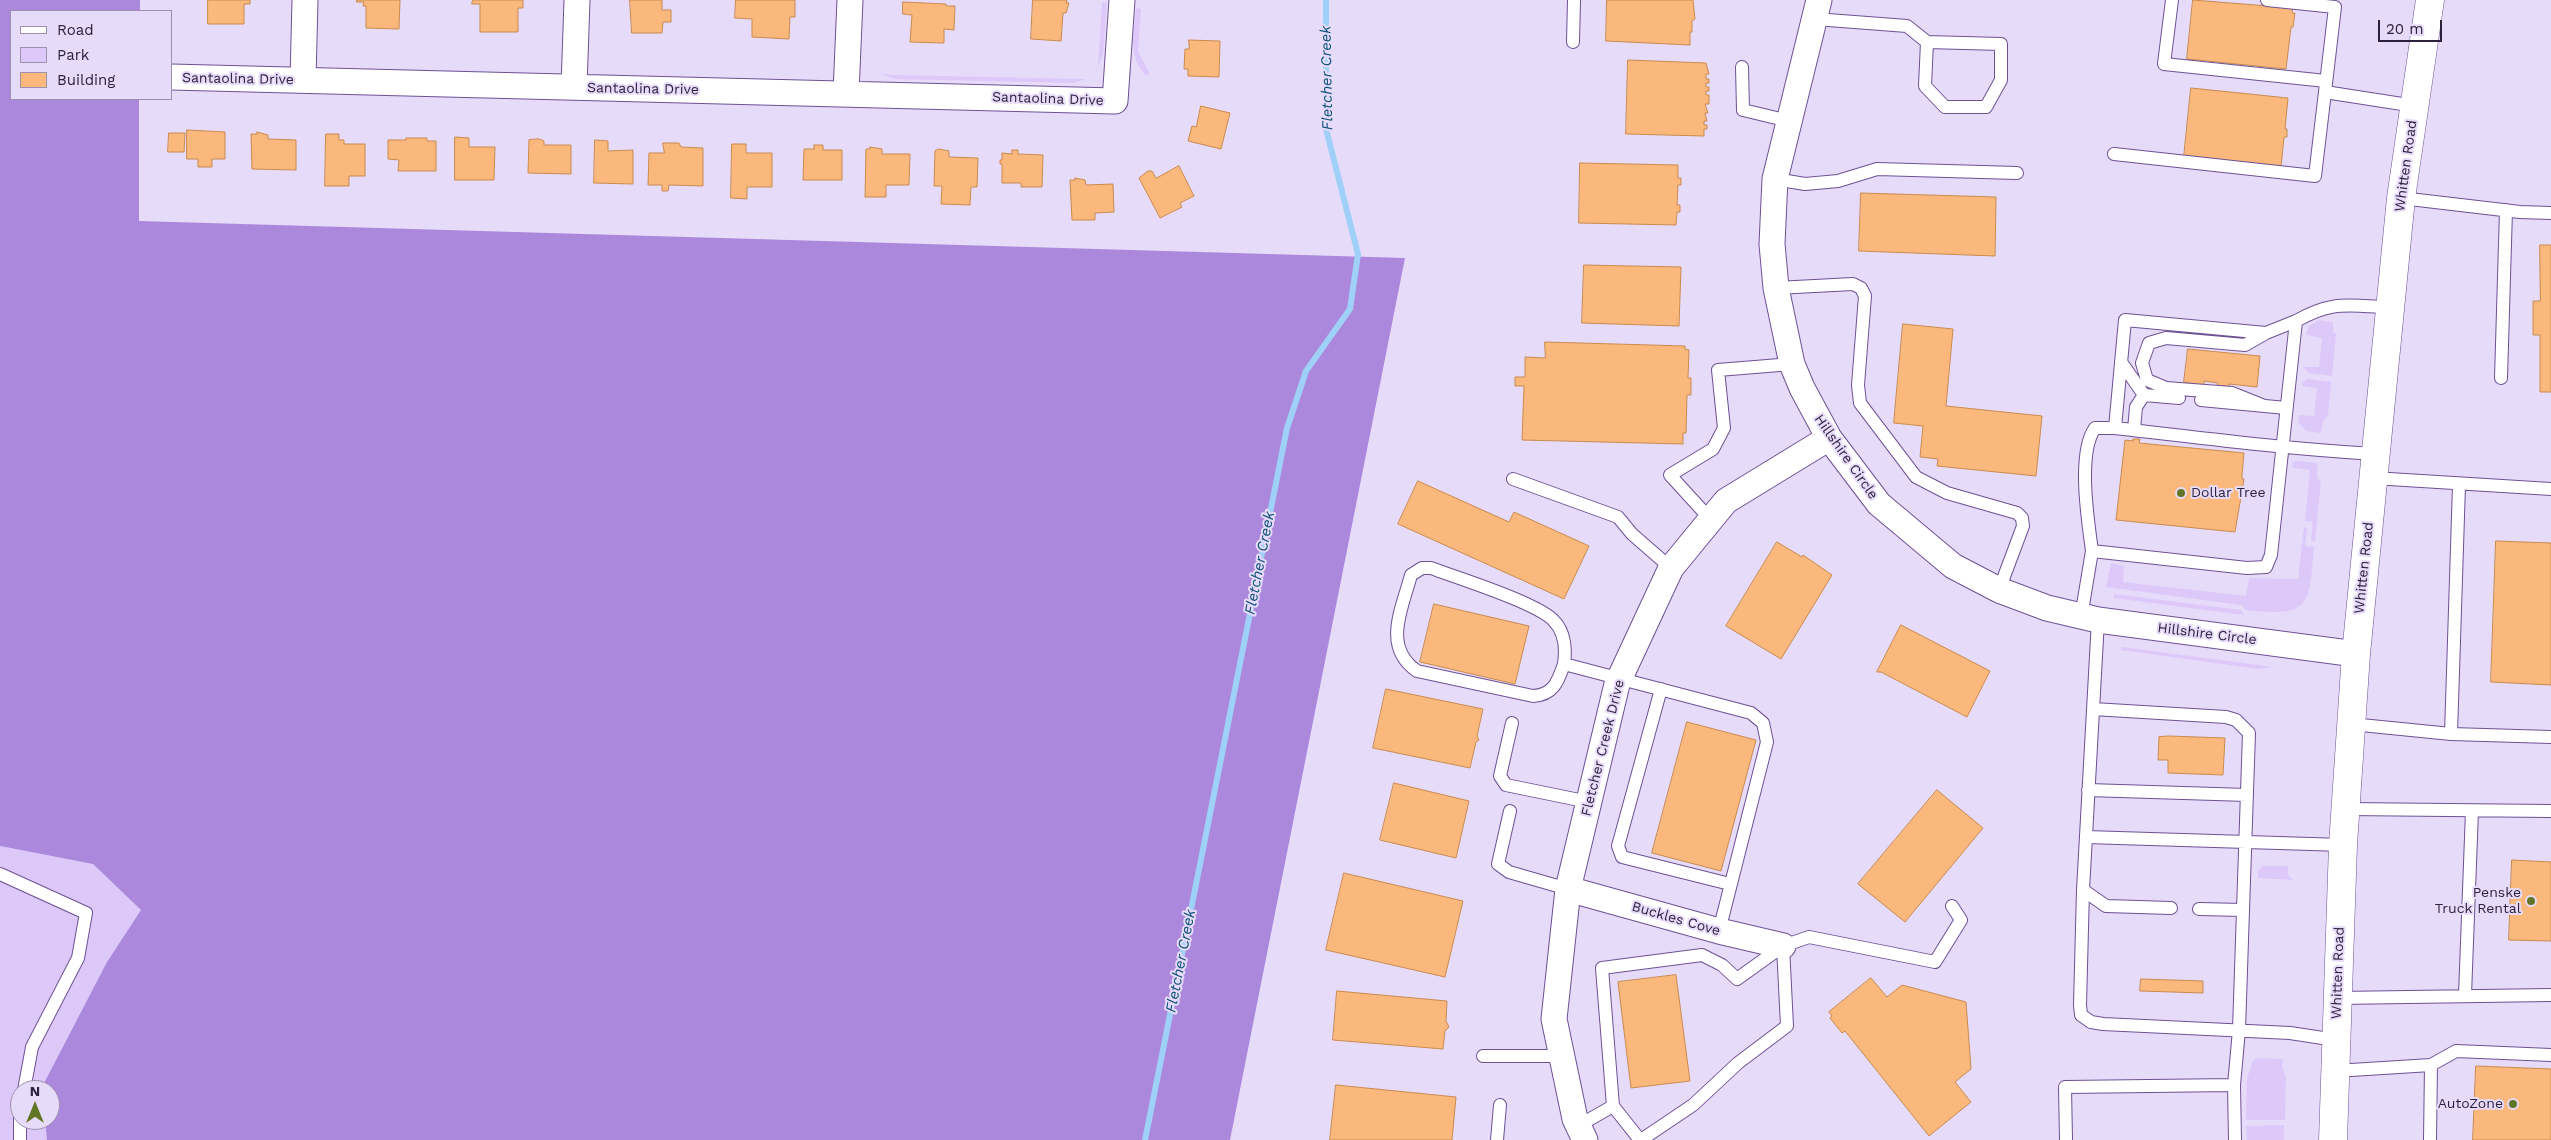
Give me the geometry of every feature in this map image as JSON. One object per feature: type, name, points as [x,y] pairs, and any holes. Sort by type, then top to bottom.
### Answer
[{"type":"main road","name":"Whitten Road","points":[[2333,1140],[2343,845],[2356,654],[2401,198],[2430,0]]},
{"type":"street","points":[[303,80],[305,0]]},
{"type":"street","points":[[574,87],[577,0]]},
{"type":"street","points":[[846,93],[850,0]]},
{"type":"street","name":"Santaolina Drive","points":[[172,77],[1115,101],[1122,0]]},
{"type":"street","name":"Hillshire Circle","points":[[1817,10],[1775,179],[1772,244],[1776,288],[1792,364],[1802,388],[1829,438],[1853,472],[1886,510],[1953,566],[1999,590],[2047,608],[2090,619],[2356,654]]},
{"type":"street","name":"Fletcher Creek Drive","points":[[1582,1133],[1554,1018],[1568,889],[1620,678],[1671,568],[1726,501],[1829,438]]},
{"type":"street","name":"Buckles Cove","points":[[1568,889],[1719,932],[1783,946]]},
{"type":"lane","points":[[1572,42],[1574,0]]},
{"type":"lane","points":[[2172,0],[2164,64],[2326,87],[2415,106]]},
{"type":"lane","points":[[2114,154],[2315,176],[2335,7],[2267,0]]},
{"type":"lane","points":[[1817,10],[1907,26],[1927,42],[2001,44],[2001,80],[1986,108],[1945,107],[1926,86],[1927,42]]},
{"type":"lane","points":[[1742,67],[1743,110],[1789,121]]},
{"type":"lane","points":[[1775,179],[1805,184],[1838,181],[1876,168],[2017,173]]},
{"type":"lane","points":[[2401,198],[2551,213]]},
{"type":"lane","points":[[2501,378],[2506,210]]},
{"type":"lane","points":[[1776,288],[1853,284],[1861,288],[1865,296],[1858,385],[1860,403],[1916,477],[1946,493],[2016,513],[2022,518],[2023,526],[1999,590]]},
{"type":"lane","points":[[2262,405],[2232,394],[2166,388],[2147,380],[2142,363],[2149,343],[2166,338],[2245,345],[2317,309],[2335,305],[2389,308]]},
{"type":"lane","points":[[2115,428],[2125,320],[2266,333]]},
{"type":"lane","points":[[2092,551],[2247,568],[2266,567],[2271,554],[2296,321]]},
{"type":"lane","points":[[2121,362],[2144,394],[2286,408]]},
{"type":"lane","points":[[1710,520],[1670,475],[1713,449],[1724,428],[1718,370],[1792,364]]},
{"type":"lane","points":[[2134,430],[2136,407],[2144,394]]},
{"type":"lane","points":[[2336,1040],[2290,1033],[2103,1024],[2092,1022],[2081,1015],[2083,890],[2093,709],[2090,619],[2092,551],[2085,497],[2089,437],[2095,428],[2115,428],[2282,446],[2459,485],[2551,489]]},
{"type":"lane","points":[[1513,479],[1618,517],[1632,534],[1671,568]]},
{"type":"lane","points":[[2451,734],[2459,485]]},
{"type":"lane","points":[[1422,568],[1431,568],[1541,610],[1560,628],[1564,642],[1564,664],[1553,689],[1543,695],[1533,696],[1417,671],[1408,665],[1402,657],[1395,638],[1411,575],[1422,568]]},
{"type":"lane","points":[[1564,664],[1751,713],[1763,723],[1767,742],[1719,932]]},
{"type":"lane","points":[[1661,689],[1618,846],[1622,857],[1730,884]]},
{"type":"lane","points":[[2093,709],[2226,717],[2236,720],[2249,733],[2239,1030],[2234,1085],[2235,1140]]},
{"type":"lane","points":[[1512,723],[1500,776],[1502,781],[1506,785],[1589,802]]},
{"type":"lane","points":[[2351,724],[2451,734],[2551,737]]},
{"type":"lane","points":[[2088,790],[2247,795]]},
{"type":"lane","points":[[2346,809],[2551,811]]},
{"type":"lane","points":[[1510,811],[1498,864],[1508,872],[1568,889]]},
{"type":"lane","points":[[2465,995],[2472,811]]},
{"type":"lane","points":[[2086,837],[2343,845]]},
{"type":"lane","points":[[0,874],[86,913],[78,958],[32,1047],[26,1080]]},
{"type":"lane","points":[[2083,890],[2106,906],[2171,908]]},
{"type":"lane","points":[[1783,946],[1787,1026],[1738,1063],[1693,1104],[1641,1140],[1613,1106],[1602,968],[1702,955],[1722,965],[1737,979],[1783,946],[1809,938],[1935,962],[1961,920],[1952,906]]},
{"type":"lane","points":[[2199,909],[2243,910]]},
{"type":"lane","points":[[2337,998],[2551,995]]},
{"type":"lane","points":[[2335,1071],[2431,1065],[2456,1051],[2551,1055]]},
{"type":"lane","points":[[1483,1056],[1562,1056]]},
{"type":"lane","points":[[2430,1140],[2431,1065]]},
{"type":"lane","points":[[2066,1140],[2065,1087],[2234,1085]]},
{"type":"lane","points":[[1497,1140],[1500,1105]]},
{"type":"lane","points":[[1582,1133],[1613,1106]]},
{"type":"green space","points":[[1102,2],[1107,3],[1103,54],[1098,67]]},
{"type":"green space","points":[[1136,8],[1141,9],[1138,52],[1150,74],[1146,76],[1136,60],[1134,52],[1133,36]]},
{"type":"green space","points":[[879,73],[892,75],[1086,79],[1073,83],[894,79]]},
{"type":"green space","points":[[2319,320],[2333,322],[2333,332],[2336,334],[2332,376],[2309,373],[2303,367],[2319,367],[2322,338],[2306,335],[2309,326]]},
{"type":"green space","points":[[2308,379],[2331,382],[2328,415],[2323,421],[2321,433],[2306,431],[2298,422],[2299,415],[2314,416],[2317,388],[2303,386],[2301,383]]},
{"type":"green space","points":[[2295,461],[2318,463],[2317,477],[2321,483],[2315,542],[2311,541],[2313,522],[2305,521],[2310,470],[2293,468],[2292,463]]},
{"type":"green space","points":[[2304,527],[2307,528],[2305,546],[2314,547],[2312,567],[2307,595],[2302,604],[2294,609],[2283,612],[2246,610],[2241,605],[2106,587],[2111,563],[2124,566],[2123,582],[2246,596],[2249,578],[2298,579]]},
{"type":"green space","points":[[2114,594],[2241,610],[2244,615],[2114,598]]},
{"type":"green space","points":[[2122,647],[2273,667],[2259,669],[2121,650]]},
{"type":"green space","points":[[0,846],[93,864],[141,910],[107,962],[46,1080],[10,1080],[10,1130],[46,1130],[47,1140],[0,1140]]},
{"type":"green space","points":[[2262,866],[2288,866],[2288,875],[2293,880],[2258,878],[2258,871]]},
{"type":"green space","points":[[2259,1058],[2283,1059],[2282,1068],[2286,1076],[2285,1120],[2246,1120],[2247,1078],[2253,1060]]},
{"type":"green space","points":[[2284,1125],[2284,1140],[2247,1140],[2246,1126]]},
{"type":"shaded area","points":[[0,0],[140,0],[140,10],[10,10],[10,100],[139,100],[139,221],[1405,258],[1230,1140],[47,1140],[46,1130],[60,1130],[60,1080],[46,1080],[107,962],[141,910],[93,864],[0,846]]},
{"type":"building","points":[[208,0],[250,0],[250,4],[244,4],[244,24],[208,24]]},
{"type":"building","points":[[357,0],[400,0],[399,29],[366,28],[366,6],[363,6],[364,2],[357,2]]},
{"type":"building","points":[[473,0],[523,0],[523,8],[518,8],[518,32],[480,32],[480,4],[472,4]]},
{"type":"building","points":[[630,0],[662,0],[662,10],[671,10],[671,22],[663,22],[662,33],[632,33]]},
{"type":"building","points":[[736,0],[795,0],[795,17],[790,17],[789,39],[752,37],[752,19],[735,18]]},
{"type":"building","points":[[1033,0],[1067,0],[1066,3],[1069,3],[1066,13],[1063,13],[1061,41],[1031,39]]},
{"type":"building","points":[[1607,0],[1693,0],[1695,19],[1692,21],[1690,45],[1606,41]]},
{"type":"building","points":[[2193,0],[2293,8],[2292,13],[2295,13],[2293,27],[2291,27],[2286,69],[2187,59]]},
{"type":"building","points":[[903,2],[955,6],[954,30],[944,29],[944,43],[910,42],[912,15],[903,14]]},
{"type":"building","points":[[1189,40],[1220,41],[1219,77],[1188,76],[1188,69],[1184,69],[1185,49],[1189,49]]},
{"type":"building","points":[[1628,60],[1706,63],[1709,74],[1706,74],[1706,79],[1709,79],[1709,83],[1706,83],[1706,87],[1709,87],[1709,91],[1706,91],[1706,95],[1709,95],[1709,104],[1705,104],[1708,113],[1705,113],[1707,121],[1704,121],[1704,125],[1707,125],[1707,129],[1704,129],[1704,136],[1626,134]]},
{"type":"building","points":[[2191,88],[2288,98],[2285,129],[2287,129],[2287,137],[2284,137],[2281,167],[2184,157]]},
{"type":"building","points":[[1201,106],[1230,113],[1221,149],[1188,141],[1192,126],[1196,127]]},
{"type":"building","points":[[187,130],[225,132],[225,159],[212,159],[212,167],[198,167],[198,159],[187,159]]},
{"type":"building","points":[[257,132],[268,135],[268,139],[296,140],[296,170],[252,169],[251,134],[257,134]]},
{"type":"building","points":[[169,133],[185,133],[184,152],[168,152]]},
{"type":"building","points":[[326,134],[339,134],[339,140],[344,140],[344,144],[365,144],[365,176],[349,176],[349,186],[325,186]]},
{"type":"building","points":[[455,137],[469,138],[469,147],[495,147],[494,180],[455,180]]},
{"type":"building","points":[[406,138],[427,138],[427,141],[436,141],[436,171],[398,171],[399,160],[388,159],[388,140],[406,140]]},
{"type":"building","points":[[539,139],[544,141],[544,145],[571,145],[571,174],[528,173],[529,140]]},
{"type":"building","points":[[595,140],[608,141],[608,151],[633,150],[633,184],[594,183]]},
{"type":"building","points":[[663,143],[679,143],[681,147],[703,148],[703,186],[669,185],[668,191],[662,191],[662,185],[648,185],[649,153],[664,153]]},
{"type":"building","points":[[732,144],[746,144],[746,153],[772,153],[772,187],[747,187],[747,199],[731,198]]},
{"type":"building","points":[[814,145],[823,145],[823,150],[842,150],[842,180],[803,180],[804,149],[814,149]]},
{"type":"building","points":[[870,147],[882,149],[882,154],[910,154],[909,185],[886,185],[886,197],[865,197],[866,149],[870,149]]},
{"type":"building","points":[[939,149],[949,151],[949,157],[978,158],[977,187],[971,187],[970,205],[941,204],[942,186],[934,186],[935,151]]},
{"type":"building","points":[[1012,150],[1018,150],[1018,154],[1043,155],[1042,187],[1021,187],[1021,183],[1002,183],[1002,164],[1000,164],[1000,160],[1002,160],[1002,153],[1012,154]]},
{"type":"building","points":[[1580,163],[1678,165],[1678,178],[1681,178],[1681,185],[1678,185],[1677,205],[1680,205],[1680,212],[1677,212],[1676,225],[1579,223]]},
{"type":"building","points":[[1179,166],[1194,196],[1180,203],[1182,207],[1160,218],[1139,178],[1148,171],[1152,171],[1156,178]]},
{"type":"building","points":[[1075,178],[1085,180],[1086,185],[1113,184],[1114,212],[1095,213],[1095,220],[1072,220],[1070,180],[1075,180]]},
{"type":"building","points":[[1861,193],[1996,197],[1995,256],[1859,251]]},
{"type":"building","points":[[2540,245],[2551,245],[2551,392],[2540,392],[2540,335],[2533,335],[2533,301],[2540,301]]},
{"type":"building","points":[[1584,265],[1681,267],[1679,326],[1582,323]]},
{"type":"building","points":[[1903,324],[1953,329],[1946,406],[2042,416],[2036,476],[1937,466],[1938,459],[1920,457],[1923,426],[1894,423]]},
{"type":"building","points":[[1545,342],[1685,346],[1685,349],[1689,350],[1688,378],[1691,378],[1691,395],[1687,395],[1686,433],[1683,433],[1683,444],[1522,440],[1524,386],[1515,386],[1515,377],[1525,377],[1525,357],[1545,358]]},
{"type":"building","points":[[2188,349],[2260,356],[2257,387],[2229,384],[2229,389],[2217,387],[2218,383],[2204,381],[2204,386],[2184,382]]},
{"type":"building","name":"Dollar Tree","points":[[2133,439],[2140,439],[2139,443],[2244,453],[2242,479],[2244,479],[2235,532],[2116,520],[2125,440],[2133,441]]},
{"type":"building","points":[[1418,481],[1509,522],[1514,512],[1589,546],[1564,599],[1398,524]]},
{"type":"building","points":[[2496,541],[2551,543],[2551,685],[2491,682]]},
{"type":"building","points":[[1777,542],[1802,557],[1803,555],[1832,575],[1781,659],[1726,626]]},
{"type":"building","points":[[1434,604],[1529,626],[1515,684],[1420,662]]},
{"type":"building","points":[[1901,625],[1990,671],[1967,717],[1881,672],[1877,672]]},
{"type":"building","points":[[1386,689],[1483,709],[1477,736],[1479,740],[1476,742],[1470,768],[1373,748]]},
{"type":"building","points":[[1687,722],[1756,740],[1721,871],[1652,853]]},
{"type":"building","points":[[2159,737],[2225,738],[2223,775],[2168,773],[2168,760],[2158,760]]},
{"type":"building","points":[[1394,783],[1469,801],[1456,858],[1380,840]]},
{"type":"building","points":[[1937,790],[1983,828],[1905,922],[1858,884]]},
{"type":"building","name":"Penske Truck Rental","points":[[2512,860],[2551,862],[2551,941],[2509,940]]},
{"type":"building","points":[[1344,873],[1463,901],[1445,977],[1326,950]]},
{"type":"building","points":[[1676,975],[1690,1081],[1631,1088],[1618,982]]},
{"type":"building","points":[[1871,978],[1887,997],[1902,985],[1966,1002],[1971,1069],[1955,1082],[1971,1102],[1929,1136],[1845,1031],[1842,1033],[1830,1018],[1832,1016],[1829,1012]]},
{"type":"building","points":[[2141,979],[2203,981],[2203,993],[2140,991]]},
{"type":"building","points":[[1337,991],[1447,1001],[1446,1021],[1449,1027],[1445,1031],[1443,1049],[1333,1040]]},
{"type":"building","name":"AutoZone","points":[[2476,1066],[2551,1069],[2551,1140],[2473,1140]]},
{"type":"building","points":[[1336,1085],[1456,1097],[1452,1140],[1330,1140]]},
{"type":"waterway","name":"Fletcher Creek","points":[[1145,1140],[1287,428],[1306,371],[1350,309],[1358,254],[1326,129],[1326,0]]},
{"type":"place","name":"Dollar Tree","points":[[2181,493]]},
{"type":"place","name":"Penske Truck Rental","points":[[2531,901]]},
{"type":"place","name":"AutoZone","points":[[2513,1104]]}]
